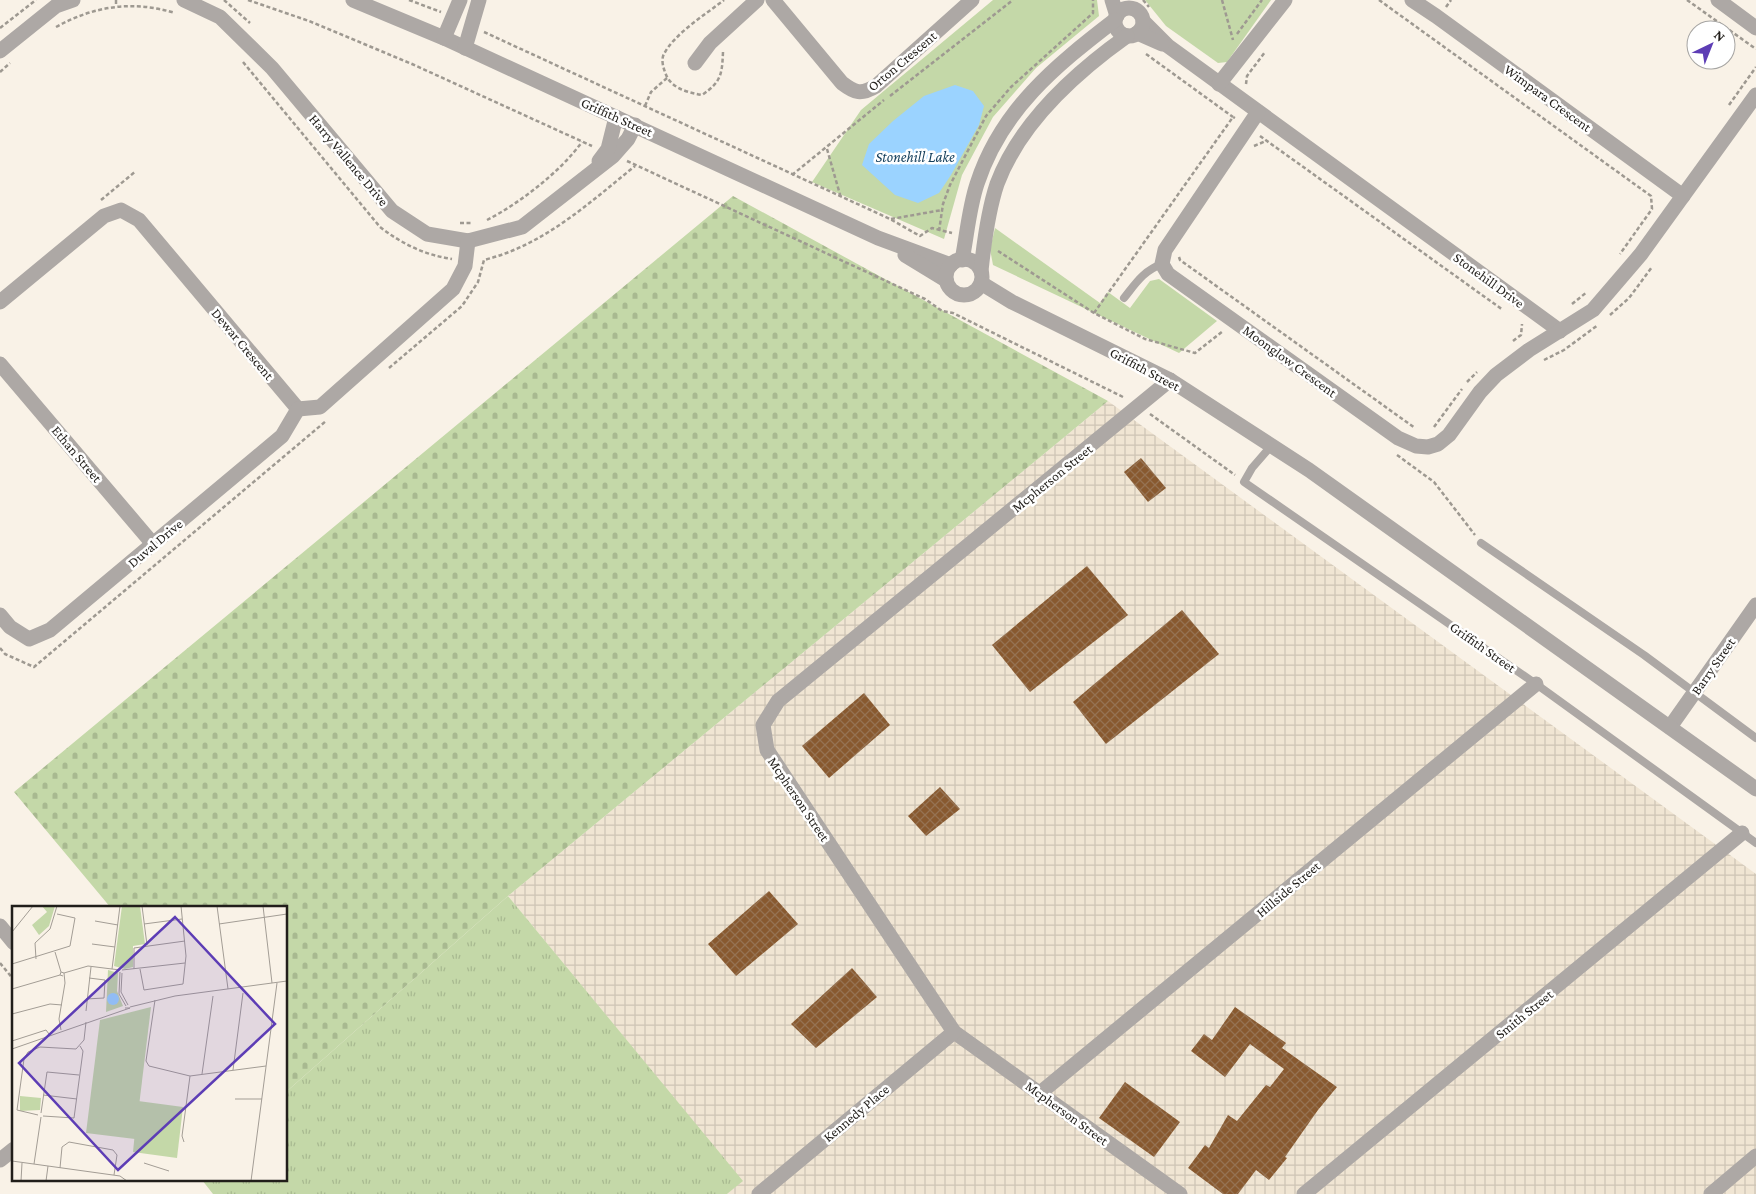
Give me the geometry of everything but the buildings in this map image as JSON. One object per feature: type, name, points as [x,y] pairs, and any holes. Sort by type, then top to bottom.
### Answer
[{"type":"street","points":[[0,51],[56,6],[73,0]]},
{"type":"street","name":"Griffith Street","points":[[353,0],[444,38],[878,238],[946,280]]},
{"type":"street","points":[[444,38],[460,0]]},
{"type":"street","points":[[465,48],[479,0]]},
{"type":"street","points":[[696,62],[710,42],[757,0]]},
{"type":"street","name":"Orton Crescent","points":[[773,0],[842,83],[856,93],[865,93],[876,86],[972,0]]},
{"type":"street","points":[[1112,0],[1118,30],[1140,26]]},
{"type":"street","points":[[1219,84],[1285,0]]},
{"type":"street","name":"Wimpara Crescent","points":[[1412,0],[1435,6],[1683,196]]},
{"type":"street","points":[[1718,0],[1756,28]]},
{"type":"street","points":[[1133,3],[1140,12],[1140,26],[1109,49],[1067,86],[1036,118],[1015,146],[997,184],[984,241],[979,282],[966,295],[958,294],[952,290],[946,280],[947,272],[957,262],[967,234],[976,185],[993,146],[1010,119],[1033,89],[1064,59],[1133,3]]},
{"type":"street","name":"Harry Vallence Drive","points":[[182,7],[220,17],[272,68],[392,211],[427,234],[468,241],[522,227],[589,174],[628,138],[635,125]]},
{"type":"street","name":"Stonehill Drive","points":[[1140,26],[1560,331]]},
{"type":"street","points":[[1560,331],[1593,310],[1641,254],[1756,95]]},
{"type":"street","points":[[1162,264],[1165,250],[1258,112]]},
{"type":"street","name":"Harry Vallence Drive","points":[[609,154],[616,116]]},
{"type":"street","name":"Dewar Crescent","points":[[0,302],[104,216],[121,210],[139,220],[298,409]]},
{"type":"street","name":"Griffith Street","points":[[878,238],[957,262]]},
{"type":"street","points":[[298,409],[320,407],[446,296],[453,289],[466,259],[468,241]]},
{"type":"street","points":[[957,262],[973,262],[979,282]]},
{"type":"street","name":"Moonglow Crescent","points":[[1162,264],[1168,274],[1390,432],[1416,446],[1428,447],[1438,444],[1449,435],[1467,409],[1496,375],[1529,350],[1560,331]]},
{"type":"street","name":"Griffith Street","points":[[979,282],[1012,302],[1170,380],[1317,476],[1756,789]]},
{"type":"street","name":"Ethan Street","points":[[0,364],[153,544]]},
{"type":"street","name":"Mcpherson Street","points":[[1170,380],[778,701],[763,725],[767,750],[954,1032],[1180,1194]]},
{"type":"street","name":"Duval Drive","points":[[0,616],[10,627],[29,639],[50,630],[282,436],[298,409]]},
{"type":"street","name":"Barry Street","points":[[1670,727],[1756,606]]},
{"type":"street","name":"Hillside Street","points":[[1040,1094],[1536,684]]},
{"type":"street","name":"Smith Street","points":[[1304,1194],[1742,833]]},
{"type":"street","points":[[0,926],[12,941]]},
{"type":"street","name":"Kennedy Place","points":[[759,1194],[954,1032]]},
{"type":"street","points":[[0,1160],[12,1151]]},
{"type":"street","points":[[1711,1194],[1756,1156]]},
{"type":"lane","points":[[1124,298],[1142,275],[1162,264]]},
{"type":"lane","points":[[1244,482],[1252,468],[1271,446]]},
{"type":"lane","name":"Griffith Street","points":[[1244,482],[1536,684],[1756,843]]},
{"type":"lane","points":[[1481,543],[1694,692],[1756,738]]},
{"type":"path","points":[[0,28],[36,0]]},
{"type":"path","points":[[116,0],[116,6]]},
{"type":"path","points":[[224,0],[251,25]]},
{"type":"path","points":[[248,0],[309,21],[412,64],[925,299],[942,311],[953,313],[1140,405],[1158,421],[1244,482]]},
{"type":"path","points":[[410,0],[437,10]]},
{"type":"path","points":[[792,176],[866,114],[1013,0]]},
{"type":"path","points":[[1222,0],[1233,40]]},
{"type":"path","points":[[1228,48],[1262,0]]},
{"type":"path","points":[[1378,0],[1651,196],[1652,209],[1619,255]]},
{"type":"path","points":[[1435,6],[1451,0]]},
{"type":"path","points":[[1687,0],[1756,49]]},
{"type":"path","points":[[1133,3],[1140,26]]},
{"type":"path","points":[[52,29],[94,10],[116,6],[182,7]]},
{"type":"path","points":[[479,30],[792,176],[890,219],[920,236],[932,228],[967,234]]},
{"type":"path","points":[[1144,52],[1507,313]]},
{"type":"path","points":[[241,60],[380,227],[404,244],[432,255],[484,260],[507,254],[547,235],[636,166]]},
{"type":"path","points":[[0,72],[13,61]]},
{"type":"path","points":[[1727,106],[1756,67]]},
{"type":"path","points":[[645,106],[652,92],[667,78]]},
{"type":"path","points":[[1246,84],[1254,90]]},
{"type":"path","points":[[1094,314],[1233,117]]},
{"type":"path","points":[[1252,146],[1266,141]]},
{"type":"path","points":[[485,221],[516,202],[566,162],[582,142]]},
{"type":"path","points":[[827,148],[841,198]]},
{"type":"path","points":[[890,219],[942,210]]},
{"type":"path","points":[[453,223],[478,222]]},
{"type":"path","points":[[984,241],[1094,314],[1145,339],[1196,353],[1224,330]]},
{"type":"path","points":[[1178,255],[1180,260],[1419,431]]},
{"type":"path","points":[[382,374],[462,306],[474,290],[484,260]]},
{"type":"path","points":[[1568,307],[1590,290]]},
{"type":"path","points":[[1507,346],[1521,335],[1523,324],[1515,319]]},
{"type":"path","points":[[1431,430],[1471,376],[1478,370]]},
{"type":"path","points":[[0,648],[5,654],[34,667],[330,417]]},
{"type":"path","points":[[1395,454],[1434,482],[1481,543]]},
{"type":"path","points":[[0,963],[12,978]]},
{"type":"shaded area","points":[[1108,401],[1756,874],[1756,1194],[727,1194],[742,1181],[508,896]]},
{"type":"green space","points":[[993,0],[1097,0],[1099,16],[1036,68],[993,117],[962,175],[944,239],[812,182],[861,110]]},
{"type":"green space","points":[[1145,0],[1271,0],[1227,62],[1218,63],[1166,26]]},
{"type":"green space","points":[[733,196],[1108,401],[508,896],[288,1090],[288,906],[109,906],[14,792]]},
{"type":"green space","points":[[995,228],[1100,303],[1108,292],[1130,308],[1150,281],[1159,279],[1217,321],[1179,353],[993,265],[990,249]]},
{"type":"green space","points":[[508,896],[743,1181],[727,1194],[213,1194],[204,1182],[288,1182],[288,1090]]},
{"type":"water","name":"Stonehill Lake","points":[[955,85],[973,91],[984,106],[979,125],[939,193],[918,203],[895,195],[862,165],[869,144],[893,121],[924,96]]}]
